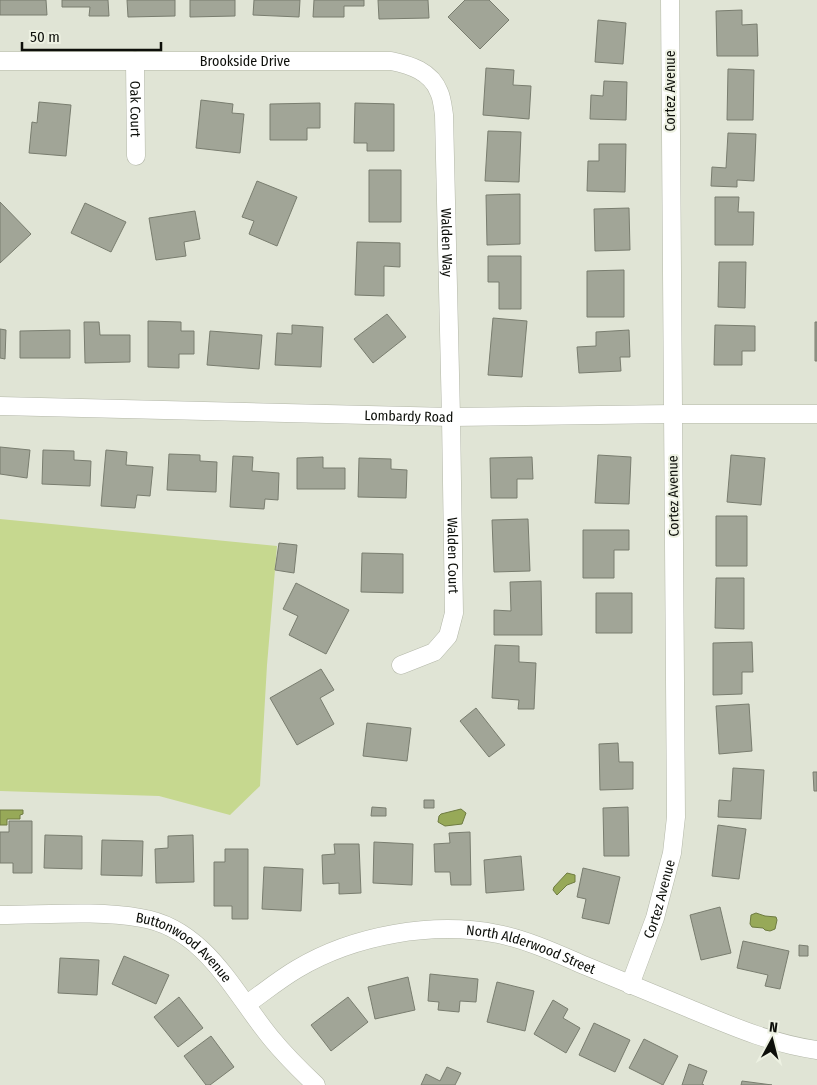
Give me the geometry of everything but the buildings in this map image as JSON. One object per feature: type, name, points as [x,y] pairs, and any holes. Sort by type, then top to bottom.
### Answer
[{"type":"street","name":"Cortez Avenue","points":[[630,985],[658,910],[672,853],[676,817],[670,0]]},
{"type":"street","name":"Brookside Drive","points":[[0,61],[391,61],[412,66],[426,74]]},
{"type":"street","name":"Oak Court","points":[[135,61],[136,156]]},
{"type":"street","name":"Walden Way","points":[[426,74],[439,91],[444,115],[451,417]]},
{"type":"street","name":"Lombardy Road","points":[[0,406],[451,417],[817,414]]},
{"type":"street","name":"Walden Court","points":[[401,665],[434,652],[448,636],[454,613],[451,417]]},
{"type":"street","name":"Buttonwood Avenue","points":[[0,915],[106,914],[142,918],[165,925],[189,937],[208,956],[247,1004],[270,1037],[316,1085]]},
{"type":"street","name":"North Alderwood Street","points":[[247,1004],[297,969],[338,949],[379,937],[416,930],[455,929],[498,934],[549,950],[731,1026],[769,1039],[817,1050]]},
{"type":"shaded area","points":[[0,519],[277,546],[267,665],[260,786],[230,815],[159,796],[0,791]]},
{"type":"shaded area","points":[[461,809],[466,813],[462,824],[445,826],[438,822],[441,814]]},
{"type":"shaded area","points":[[0,810],[23,810],[23,814],[20,815],[20,819],[7,819],[7,825],[0,825]]},
{"type":"shaded area","points":[[567,873],[575,875],[575,882],[567,885],[557,895],[553,890],[554,887]]},
{"type":"shaded area","points":[[756,913],[776,917],[775,929],[770,931],[752,927],[750,924],[751,915]]}]
